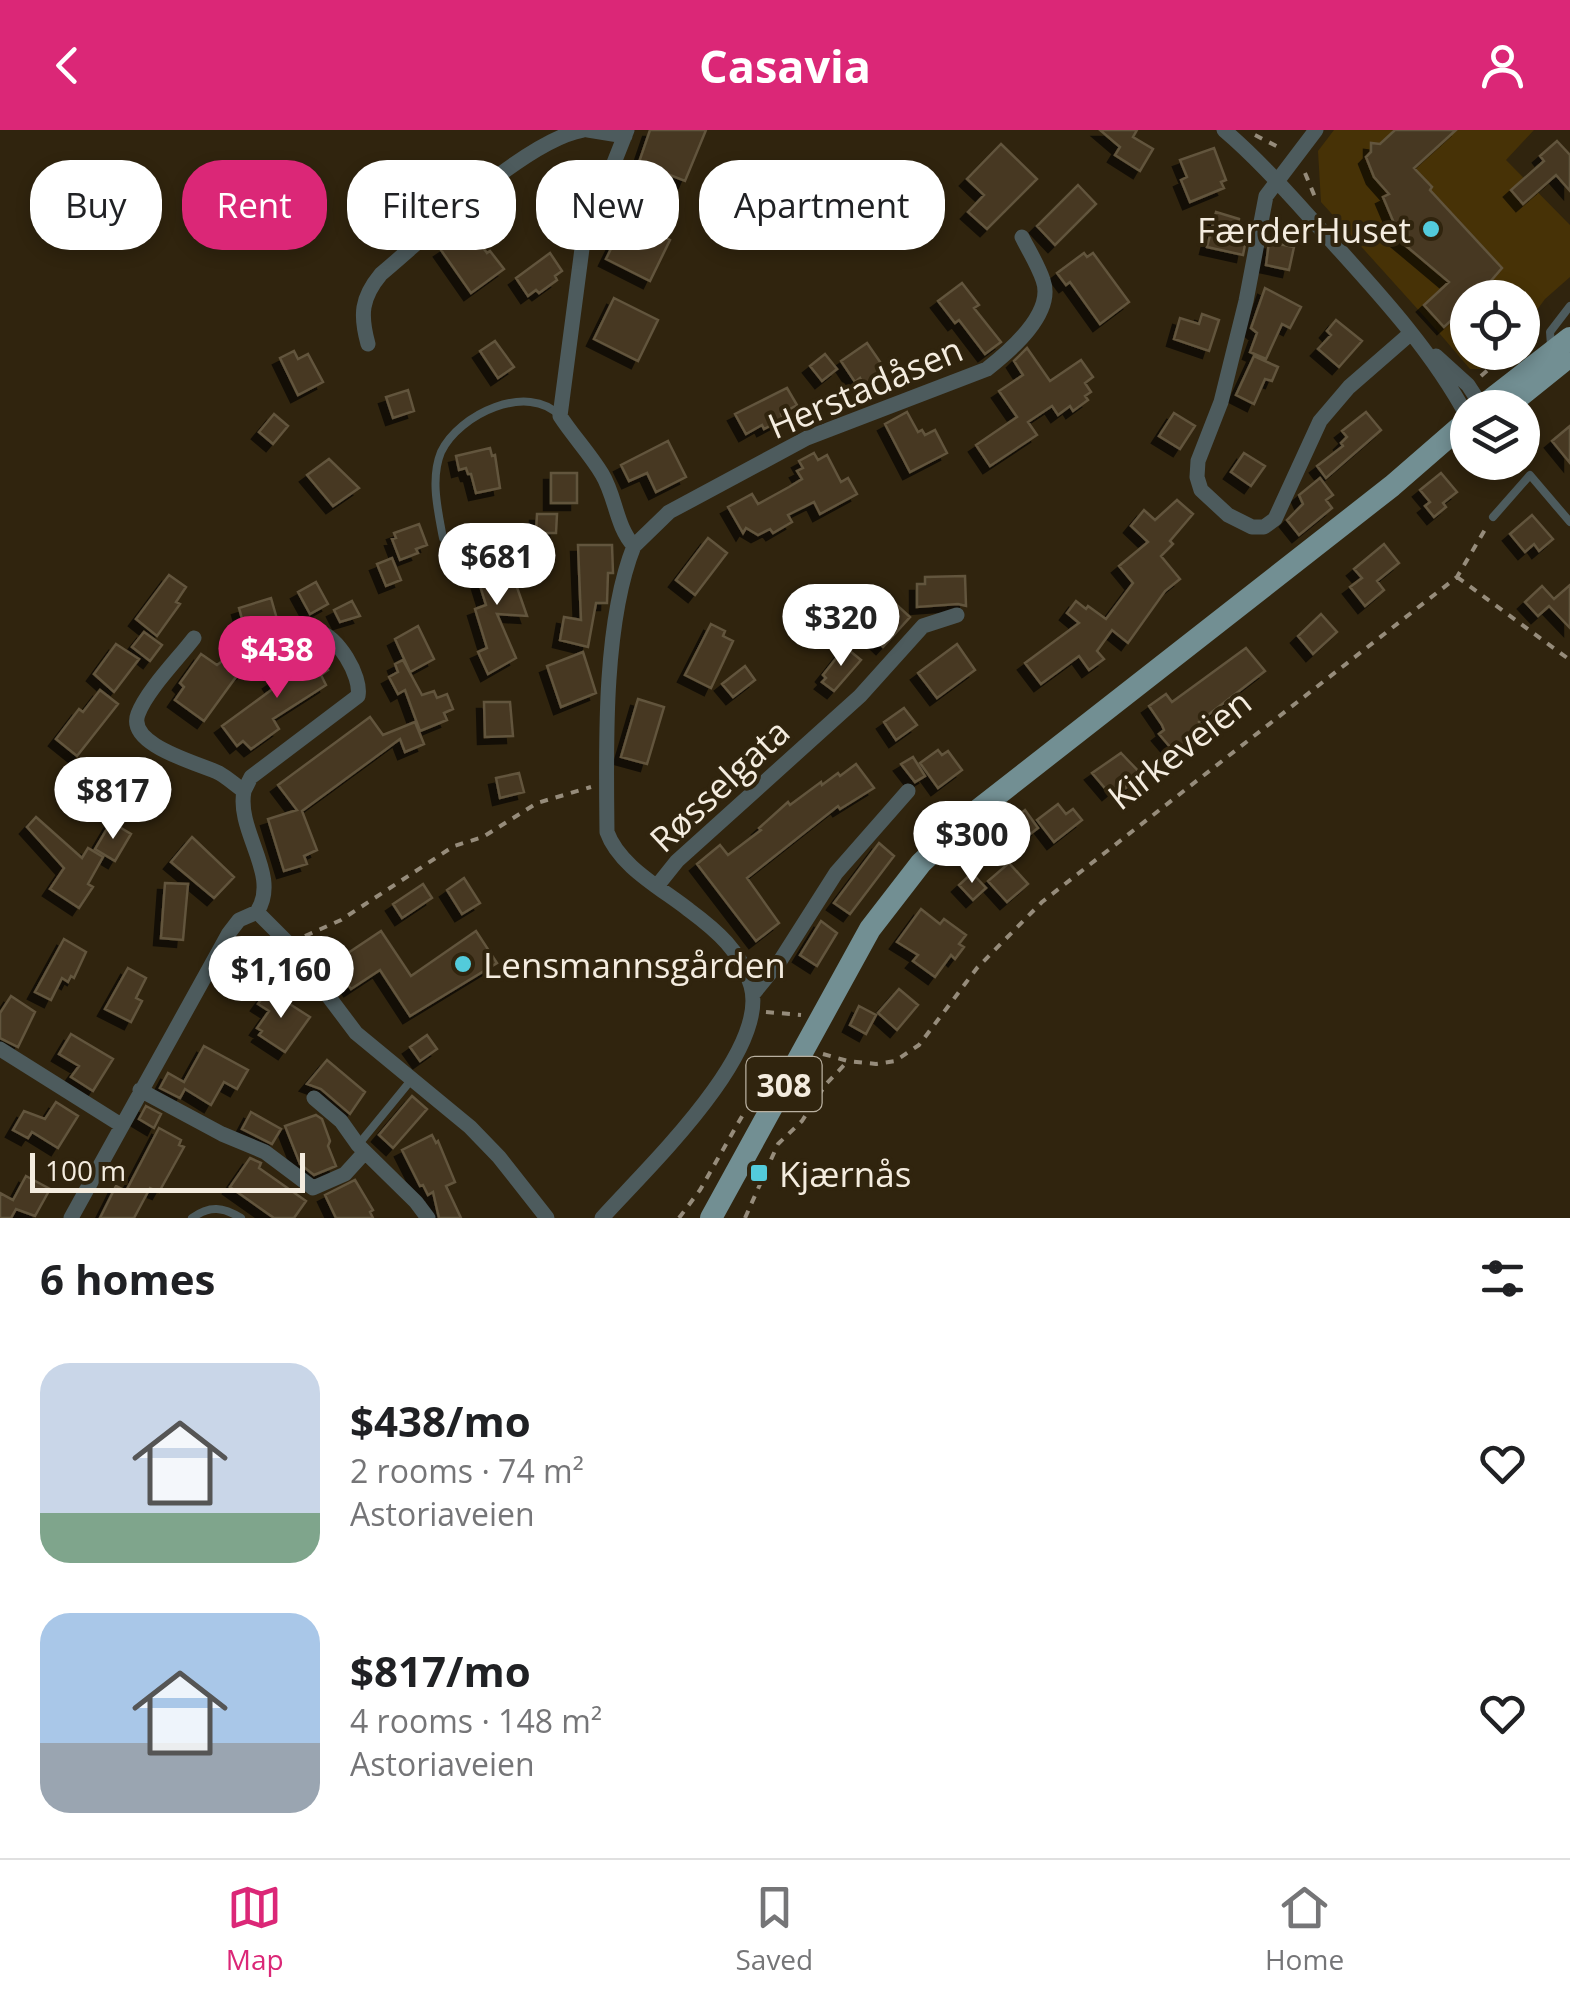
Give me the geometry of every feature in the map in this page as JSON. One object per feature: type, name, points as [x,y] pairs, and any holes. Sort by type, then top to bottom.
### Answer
[{"type":"main road","name":"308","points":[[1509,390],[1564,348]]},
{"type":"main road","name":"308","points":[[712,1218],[870,928],[941,843],[1450,437]]},
{"type":"main road","name":"308","points":[[1392,486],[1450,448]]},
{"type":"main road","name":"308","points":[[698,1218],[723,1194]]},
{"type":"street","points":[[368,344],[361,310],[366,294],[381,274],[525,156],[557,137],[586,130],[626,133],[583,241],[560,416],[601,472],[613,496],[622,530],[634,546]]},
{"type":"street","points":[[1224,130],[1278,180],[1411,333],[1470,390]]},
{"type":"street","points":[[1316,130],[1266,196],[1221,402],[1198,461],[1201,490],[1228,514],[1252,527],[1264,527],[1275,519],[1320,420],[1349,388],[1411,333]]},
{"type":"street","name":"Herstadåsen","points":[[634,546],[669,512],[808,438],[987,369],[1014,343],[1046,301],[1044,282],[1022,237]]},
{"type":"street","name":"Røsselgata","points":[[634,546],[622,577],[610,686],[607,832],[618,854],[708,924],[732,948],[744,968],[752,1003]]},
{"type":"street","name":"Røsselgata","points":[[658,886],[676,862],[860,696],[923,626],[957,615]]},
{"type":"street","points":[[71,1218],[229,933],[239,920],[257,912],[266,887],[243,817],[244,791],[251,777],[358,696],[357,676],[330,638],[316,631],[300,637]]},
{"type":"street","points":[[194,638],[139,710],[136,726],[140,734],[159,748],[225,776],[244,791]]},
{"type":"street","points":[[602,1218],[712,1093],[738,1053],[752,1003],[836,873],[908,791]]},
{"type":"street","points":[[257,912],[289,944],[356,1032],[470,1127],[546,1218]]},
{"type":"street","points":[[0,1049],[121,1124]]},
{"type":"street","points":[[140,1090],[265,1152],[312,1188],[345,1174],[362,1149]]},
{"type":"street","points":[[314,1098],[341,1121],[362,1149],[428,1218]]},
{"type":"lane","points":[[1564,348],[1550,332],[1570,306]]},
{"type":"lane","points":[[443,538],[436,471],[442,450],[452,436],[473,418],[511,403],[544,404],[560,416]]},
{"type":"lane","points":[[1492,517],[1530,475],[1570,522]]},
{"type":"lane","points":[[362,1149],[412,1079]]},
{"type":"lane","points":[[192,1218],[208,1209],[224,1208],[241,1218]]},
{"type":"path","points":[[1244,131],[1286,152]]},
{"type":"path","points":[[1484,374],[1488,370]]},
{"type":"path","name":"Kirkeveien","points":[[806,1042],[825,1054],[876,1064],[895,1061],[919,1045],[976,968],[1042,902],[1457,577],[1492,517]]},
{"type":"path","points":[[1457,577],[1570,660]]},
{"type":"path","points":[[289,944],[340,920],[454,846],[483,838],[537,802],[606,783]]},
{"type":"path","points":[[752,1003],[801,1015]]},
{"type":"path","points":[[745,1218],[778,1144],[802,1121],[826,1084],[848,1061]]},
{"type":"shaded area","points":[[1334,130],[1534,130],[1506,160],[1570,225],[1570,277],[1540,306],[1540,280],[1450,280],[1450,346],[1321,202],[1318,151]]},
{"type":"building","points":[[650,130],[706,130],[685,181],[679,179],[679,160],[640,160]]},
{"type":"building","points":[[1100,130],[1137,130],[1133,137],[1153,149],[1140,171],[1115,155],[1120,147]]},
{"type":"building","name":"FærderHuset","points":[[1395,130],[1456,130],[1414,168],[1502,268],[1492,280],[1450,280],[1450,322],[1444,327],[1424,305],[1449,282],[1393,235],[1397,230],[1383,197],[1389,194],[1374,177],[1366,157],[1371,152],[1371,143],[1380,144]]},
{"type":"building","points":[[1557,141],[1570,155],[1570,191],[1556,175],[1523,204],[1511,190],[1544,161],[1540,156]]},
{"type":"building","points":[[1001,144],[1037,179],[987,229],[968,212],[984,195],[967,179]]},
{"type":"building","points":[[1214,148],[1226,180],[1221,182],[1224,188],[1190,202],[1181,180],[1187,177],[1180,160]]},
{"type":"building","points":[[1078,185],[1096,204],[1055,245],[1037,226]]},
{"type":"building","points":[[1216,212],[1239,219],[1238,227],[1248,229],[1243,255],[1207,247]]},
{"type":"building","points":[[1269,242],[1294,247],[1289,270],[1266,265]]},
{"type":"building","points":[[441,250],[490,251],[504,269],[471,293]]},
{"type":"building","points":[[610,250],[665,250],[650,281],[606,259]]},
{"type":"building","points":[[550,253],[562,271],[555,276],[557,280],[528,296],[516,278]]},
{"type":"building","points":[[1084,253],[1087,257],[1093,253],[1129,302],[1100,324],[1070,282],[1066,285],[1057,273]]},
{"type":"building","points":[[962,283],[979,305],[974,308],[1001,342],[985,354],[959,320],[955,323],[938,301]]},
{"type":"building","points":[[1265,288],[1301,307],[1290,328],[1282,324],[1266,359],[1250,352],[1257,333],[1251,328]]},
{"type":"building","points":[[614,298],[658,320],[638,361],[594,339]]},
{"type":"building","points":[[1202,314],[1219,320],[1209,351],[1174,339],[1180,318],[1199,324]]},
{"type":"building","points":[[1336,320],[1362,341],[1339,367],[1318,349],[1331,335],[1327,331]]},
{"type":"building","points":[[495,341],[514,367],[498,378],[480,351]]},
{"type":"building","points":[[867,343],[887,372],[865,387],[860,378],[855,382],[841,361]]},
{"type":"building","points":[[1027,348],[1050,381],[1081,360],[1093,377],[1085,383],[1091,392],[1085,396],[1088,400],[1073,411],[1070,406],[1058,415],[1052,406],[1028,422],[1037,435],[990,466],[976,445],[1017,417],[999,391],[1023,375],[1014,361]]},
{"type":"building","points":[[294,351],[298,359],[308,354],[323,382],[298,395],[280,358]]},
{"type":"building","points":[[825,354],[837,369],[822,381],[810,366]]},
{"type":"building","points":[[1254,356],[1278,367],[1272,381],[1265,379],[1254,404],[1236,395]]},
{"type":"building","points":[[787,388],[797,405],[781,414],[783,419],[746,434],[735,414]]},
{"type":"building","points":[[408,390],[414,411],[393,418],[386,397]]},
{"type":"building","points":[[907,412],[918,432],[922,430],[925,435],[935,430],[947,453],[910,472],[885,424]]},
{"type":"building","points":[[1366,412],[1381,430],[1326,478],[1317,466],[1343,446],[1341,443],[1347,437],[1342,431]]},
{"type":"building","points":[[1174,413],[1195,426],[1180,449],[1159,436]]},
{"type":"building","points":[[274,414],[288,426],[273,444],[259,432]]},
{"type":"building","points":[[1570,426],[1570,463],[1552,441]]},
{"type":"building","points":[[668,441],[686,477],[656,492],[647,473],[629,481],[621,465]]},
{"type":"building","points":[[490,448],[492,456],[495,455],[500,488],[476,493],[471,474],[466,468],[459,470],[456,456]]},
{"type":"building","points":[[814,453],[818,460],[827,455],[841,482],[848,478],[857,494],[820,514],[814,502],[788,515],[792,522],[773,533],[770,529],[758,535],[746,528],[743,533],[728,507],[752,494],[758,504],[802,479],[797,471],[803,468],[799,461]]},
{"type":"building","points":[[1244,453],[1265,466],[1251,486],[1231,472]]},
{"type":"building","points":[[329,459],[359,488],[333,506],[307,475]]},
{"type":"building","points":[[551,473],[577,473],[577,503],[551,503]]},
{"type":"building","points":[[1441,473],[1457,492],[1434,517],[1425,506],[1430,502],[1420,490]]},
{"type":"building","points":[[1320,478],[1333,495],[1326,500],[1332,508],[1299,535],[1287,520],[1303,504],[1299,495]]},
{"type":"building","points":[[1177,500],[1193,514],[1161,556],[1180,579],[1165,591],[1128,643],[1112,630],[1097,651],[1104,659],[1089,670],[1079,656],[1041,684],[1025,663],[1079,623],[1067,613],[1076,601],[1106,619],[1133,583],[1119,566],[1148,542],[1131,526],[1144,510],[1155,520]]},
{"type":"building","points":[[537,514],[557,514],[556,533],[536,533]]},
{"type":"building","points":[[1532,515],[1553,539],[1539,551],[1534,544],[1525,552],[1510,534]]},
{"type":"building","points":[[419,524],[427,545],[400,560],[392,539],[396,538],[394,533]]},
{"type":"building","points":[[708,538],[727,553],[695,595],[676,580]]},
{"type":"building","points":[[1384,544],[1399,563],[1377,581],[1384,590],[1365,606],[1350,587],[1362,578],[1354,569]]},
{"type":"building","points":[[578,545],[612,545],[613,573],[608,573],[607,603],[596,603],[588,647],[560,640],[564,617],[581,620]]},
{"type":"building","points":[[510,551],[517,575],[513,576],[527,616],[497,614],[516,658],[488,674],[478,652],[487,648],[475,609],[486,605],[473,563]]},
{"type":"building","points":[[392,558],[401,580],[386,586],[377,564]]},
{"type":"building","points":[[169,575],[186,587],[176,602],[180,604],[157,636],[136,619]]},
{"type":"building","points":[[965,576],[966,606],[917,607],[917,584],[925,584],[925,577]]},
{"type":"building","points":[[316,582],[328,604],[310,614],[298,592]]},
{"type":"building","points":[[1570,585],[1570,628],[1549,606],[1538,616],[1525,602],[1542,586],[1554,599]]},
{"type":"building","points":[[888,597],[910,617],[883,647],[861,626]]},
{"type":"building","points":[[271,598],[277,619],[269,621],[276,642],[251,650],[239,608]]},
{"type":"building","points":[[352,601],[360,616],[340,622],[334,610]]},
{"type":"building","points":[[1321,614],[1337,632],[1313,654],[1298,636]]},
{"type":"building","points":[[711,624],[725,631],[723,636],[733,641],[711,688],[685,675]]},
{"type":"building","points":[[418,626],[434,659],[410,672],[395,639]]},
{"type":"building","points":[[144,632],[162,645],[150,661],[132,647]]},
{"type":"building","points":[[116,644],[139,659],[114,692],[94,674]]},
{"type":"building","points":[[957,644],[975,670],[937,698],[918,673]]},
{"type":"building","points":[[845,647],[861,660],[834,691],[822,682],[826,678],[823,675]]},
{"type":"building","points":[[1246,648],[1265,671],[1199,722],[1205,730],[1176,754],[1159,734],[1164,730],[1149,706],[1166,694],[1172,702]]},
{"type":"building","points":[[237,650],[250,667],[236,677],[204,721],[175,700],[184,687],[180,683],[201,654],[217,665]]},
{"type":"building","points":[[314,650],[328,670],[321,675],[326,685],[273,719],[279,729],[251,749],[243,741],[237,746],[222,726],[274,688],[270,682]]},
{"type":"building","points":[[583,652],[596,693],[561,707],[547,666]]},
{"type":"building","points":[[403,660],[422,695],[434,691],[437,698],[447,694],[453,709],[444,713],[447,720],[420,731],[405,690],[398,694],[389,677],[398,672],[395,664]]},
{"type":"building","points":[[745,666],[755,680],[733,697],[722,684]]},
{"type":"building","points":[[100,690],[118,704],[77,756],[56,739]]},
{"type":"building","points":[[638,699],[664,707],[647,764],[621,757]]},
{"type":"building","points":[[484,702],[510,702],[513,736],[485,737]]},
{"type":"building","points":[[904,708],[917,725],[896,740],[884,722]]},
{"type":"building","points":[[370,717],[383,735],[415,722],[424,744],[405,752],[400,739],[302,811],[317,850],[304,856],[307,864],[284,871],[268,819],[297,810],[278,785]]},
{"type":"building","points":[[938,750],[942,755],[948,751],[962,770],[938,788],[920,763]]},
{"type":"building","points":[[1121,753],[1142,775],[1126,788],[1122,782],[1109,793],[1092,773]]},
{"type":"building","points":[[913,757],[925,776],[915,782],[901,764]]},
{"type":"building","points":[[92,760],[104,770],[92,785],[80,774]]},
{"type":"building","points":[[856,764],[874,788],[840,809],[838,806],[747,878],[779,923],[756,941],[697,864],[720,845],[728,855],[761,830],[788,802],[790,805],[821,782],[822,785],[838,773],[840,776]]},
{"type":"building","points":[[519,773],[524,792],[500,798],[496,778]]},
{"type":"building","points":[[1058,804],[1066,814],[1073,809],[1082,820],[1054,842],[1037,820]]},
{"type":"building","points":[[1025,810],[1038,828],[1025,838],[1011,821]]},
{"type":"building","points":[[36,817],[82,858],[88,848],[103,857],[88,884],[93,887],[79,908],[50,889],[64,868],[27,827]]},
{"type":"building","points":[[111,822],[131,834],[115,861],[95,849]]},
{"type":"building","points":[[192,837],[234,877],[214,898],[171,862]]},
{"type":"building","points":[[879,843],[894,856],[850,914],[834,903]]},
{"type":"building","points":[[1009,863],[1028,884],[1007,902],[988,881]]},
{"type":"building","points":[[972,873],[986,888],[973,900],[959,885]]},
{"type":"building","points":[[464,878],[480,903],[462,914],[447,890]]},
{"type":"building","points":[[165,883],[188,884],[183,940],[161,938]]},
{"type":"building","points":[[423,884],[432,898],[402,918],[393,904]]},
{"type":"building","points":[[921,909],[940,924],[944,919],[966,935],[959,944],[964,947],[955,959],[951,955],[935,977],[913,961],[918,955],[897,942]]},
{"type":"building","points":[[821,921],[837,933],[817,966],[800,955]]},
{"type":"building","points":[[381,931],[411,976],[476,931],[497,963],[410,1016],[380,970],[351,989],[333,963]]},
{"type":"building","points":[[64,939],[86,952],[74,978],[71,976],[68,982],[62,978],[51,1000],[35,992]]},
{"type":"building","points":[[257,946],[274,953],[261,987],[226,984],[227,964],[235,965],[236,959],[251,960]]},
{"type":"building","points":[[128,968],[146,978],[136,998],[142,1001],[131,1022],[105,1009]]},
{"type":"building","points":[[899,989],[918,1005],[897,1030],[878,1013]]},
{"type":"building","points":[[268,990],[310,1017],[285,1052],[259,1035],[262,1031],[257,1028],[269,1011],[258,1004]]},
{"type":"building","points":[[11,996],[35,1012],[18,1047],[0,1038],[0,1013]]},
{"type":"building","points":[[859,1006],[876,1015],[866,1034],[850,1025]]},
{"type":"building","points":[[71,1034],[113,1059],[93,1091],[71,1077],[79,1066],[59,1054]]},
{"type":"building","points":[[427,1035],[437,1049],[420,1061],[410,1047]]},
{"type":"building","points":[[204,1046],[248,1070],[237,1089],[224,1082],[211,1105],[185,1089],[180,1098],[160,1088],[168,1073],[184,1082]]},
{"type":"building","points":[[327,1060],[365,1092],[350,1114],[321,1089],[307,1084]]},
{"type":"building","points":[[412,1096],[427,1109],[393,1148],[379,1135]]},
{"type":"building","points":[[56,1102],[78,1116],[58,1148],[32,1132],[28,1138],[13,1130],[24,1111],[45,1119]]},
{"type":"building","points":[[146,1106],[161,1114],[154,1128],[139,1119]]},
{"type":"building","points":[[251,1112],[281,1129],[272,1144],[242,1129]]},
{"type":"building","points":[[316,1115],[322,1119],[336,1166],[314,1175],[300,1164],[285,1126]]},
{"type":"building","points":[[159,1128],[181,1140],[179,1145],[184,1147],[159,1192],[150,1188],[134,1218],[100,1218],[116,1186],[126,1191]]},
{"type":"building","points":[[432,1135],[455,1182],[446,1186],[461,1218],[439,1218],[433,1192],[428,1195],[420,1186],[402,1150]]},
{"type":"building","points":[[250,1158],[306,1201],[294,1218],[274,1218],[230,1187]]},
{"type":"building","points":[[26,1176],[50,1189],[35,1216],[16,1209],[11,1218],[0,1218],[0,1193],[13,1200]]},
{"type":"building","points":[[355,1180],[373,1210],[373,1218],[336,1218],[325,1195]]},
{"type":"place","name":"FærderHuset","points":[[1431,229]]},
{"type":"place","name":"Lensmannsgården","points":[[463,964]]},
{"type":"place","name":"Kjærnås","points":[[759,1173]]}]
